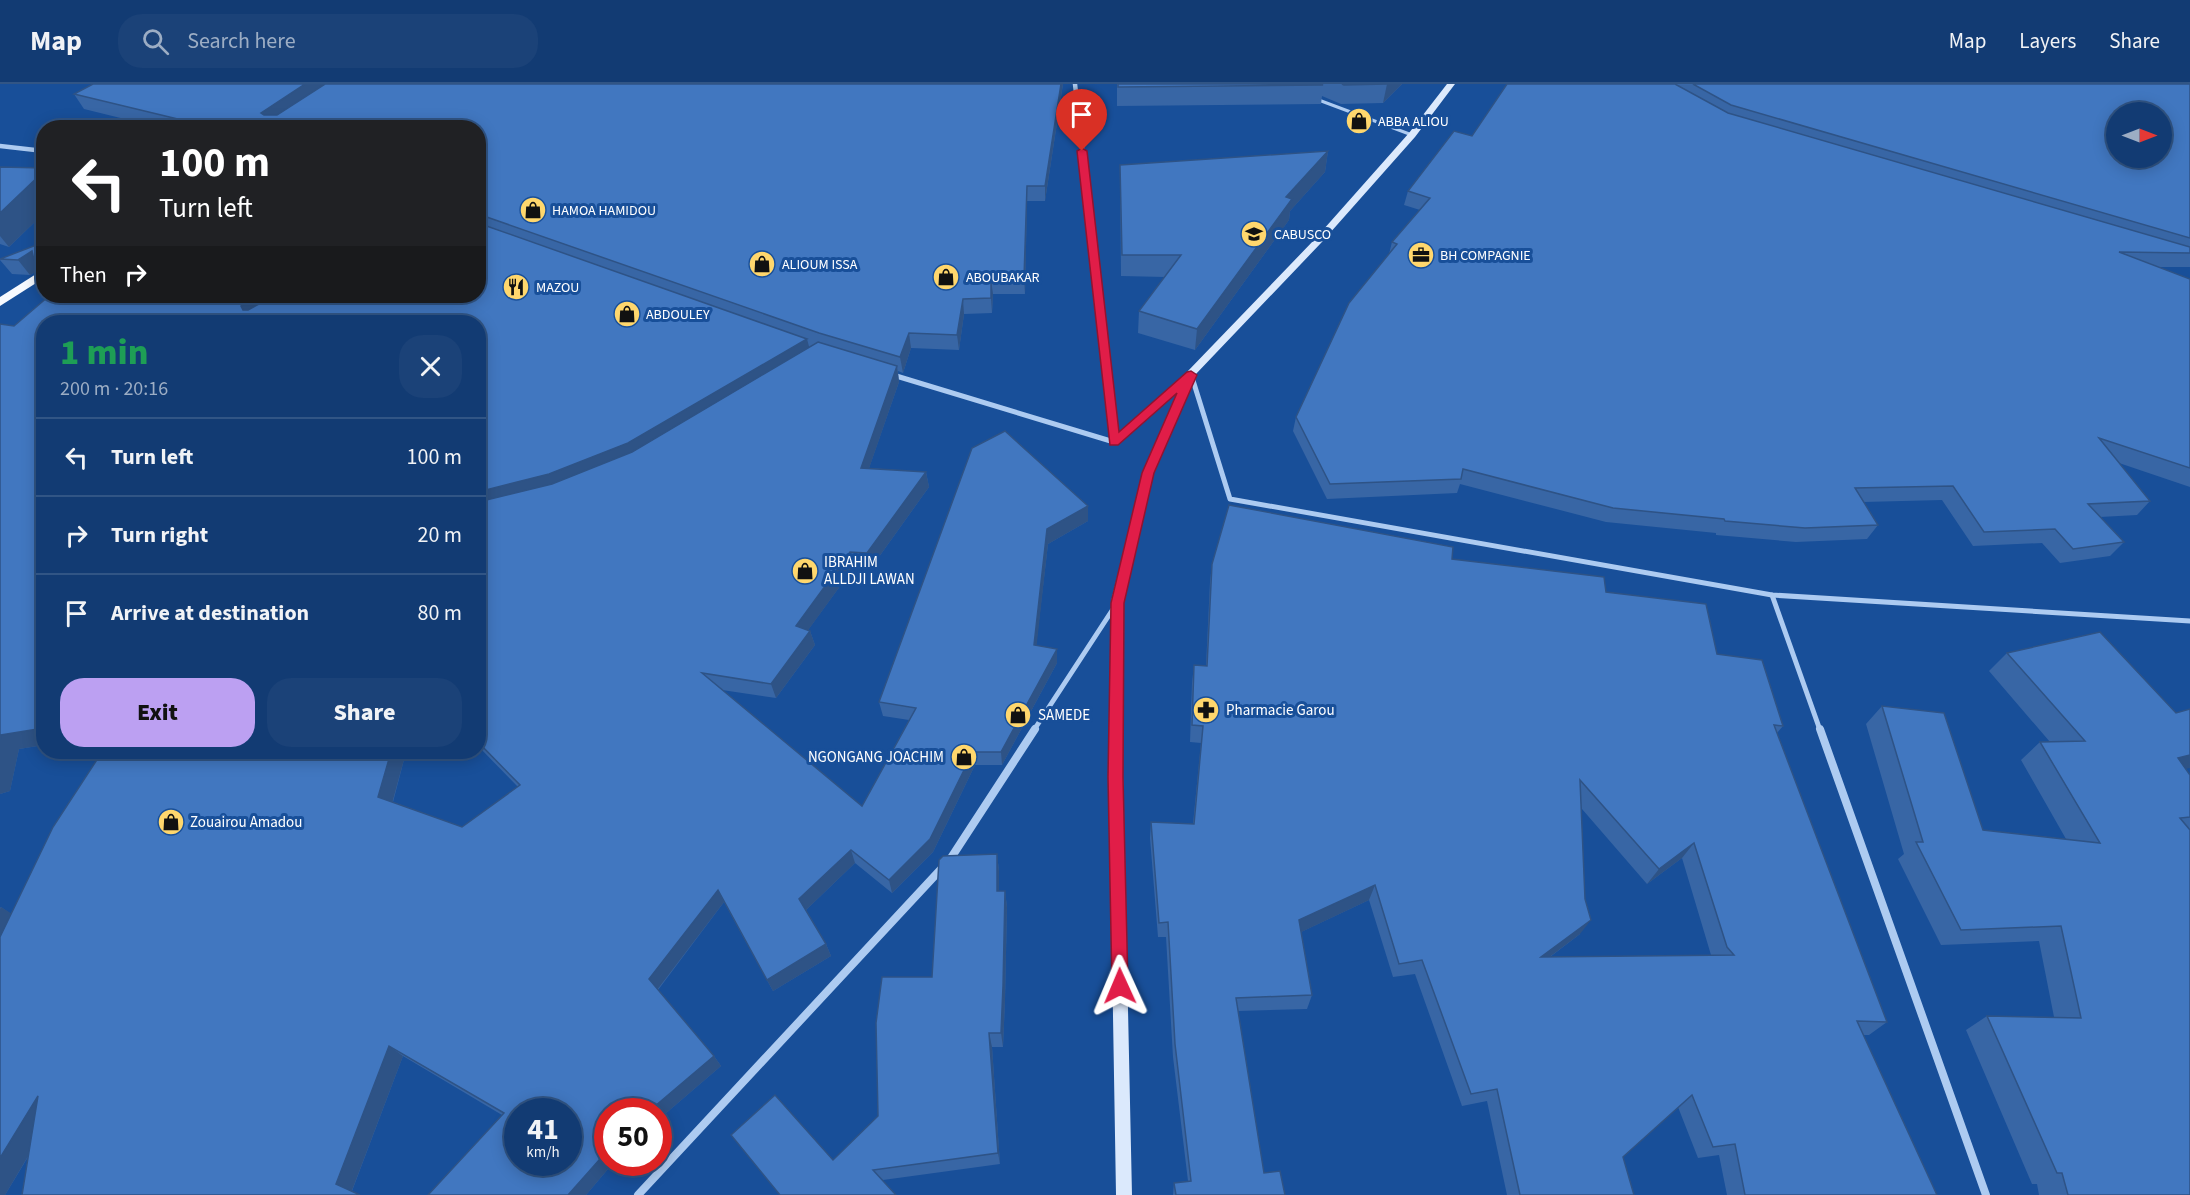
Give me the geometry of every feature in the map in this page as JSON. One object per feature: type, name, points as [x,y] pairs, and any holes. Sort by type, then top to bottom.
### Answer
[{"type":"main road","points":[[1124,1195],[1116,777],[1117,603],[1148,473],[1191,375],[1318,241],[1412,135],[1451,84]]},
{"type":"main road","points":[[0,302],[36,277]]},
{"type":"street","points":[[1075,84],[1114,442]]},
{"type":"street","points":[[0,146],[36,150]]},
{"type":"street","points":[[887,373],[1114,442]]},
{"type":"street","points":[[1114,442],[1191,375],[1230,499],[1773,595],[2190,621]]},
{"type":"street","points":[[1773,595],[1986,1195]]},
{"type":"street","points":[[638,1195],[955,854],[1117,603]]},
{"type":"lane","points":[[1306,95],[1412,135]]},
{"type":"building","points":[[93,84],[305,84],[261,113],[277,115],[325,84],[1061,84],[1045,186],[1027,186],[1024,278],[991,279],[991,298],[963,299],[957,335],[909,333],[900,357],[819,333],[486,217],[486,120],[182,120],[74,94]]},
{"type":"building","points":[[1118,84],[1321,84],[1323,85],[1118,87]]},
{"type":"building","points":[[1507,84],[1675,84],[1728,113],[2190,247],[2190,253],[2119,252],[2190,279],[2190,468],[2099,438],[2150,501],[2088,504],[2124,542],[2073,549],[2055,529],[1984,532],[1953,486],[1855,488],[1878,525],[1805,528],[1613,508],[1463,469],[1461,479],[1330,484],[1296,417],[1349,303],[1397,244],[1392,242],[1430,198],[1408,191],[1454,131],[1472,136]]},
{"type":"building","points":[[1693,84],[2190,84],[2190,238],[1731,105]]},
{"type":"building","points":[[1328,151],[1286,197],[1292,199],[1197,329],[1139,311],[1181,255],[1122,255],[1120,165]]},
{"type":"building","points":[[0,167],[36,168],[36,179],[0,213]]},
{"type":"building","points":[[486,226],[807,339],[628,443],[549,474],[486,490],[486,315],[36,315],[36,729],[1,735],[0,741],[0,324],[14,326],[41,303],[246,303],[241,306],[243,310],[248,310],[261,303],[486,303]]},
{"type":"building","points":[[36,245],[36,260],[32,251],[18,260],[0,259]]},
{"type":"building","points":[[818,342],[897,366],[861,468],[926,472],[867,553],[850,552],[796,626],[810,631],[771,684],[702,673],[862,806],[916,708],[879,702],[972,448],[1005,431],[1088,506],[1047,529],[1034,645],[1057,649],[1001,752],[973,752],[930,839],[889,880],[851,850],[799,899],[826,944],[767,980],[718,890],[649,979],[714,1056],[664,1098],[594,1098],[594,1166],[568,1195],[428,1195],[504,1113],[389,1046],[336,1184],[360,1195],[22,1195],[38,1096],[0,1158],[0,937],[53,827],[97,759],[389,759],[378,797],[462,827],[520,785],[486,750],[486,500],[552,484],[632,452]]},
{"type":"building","points":[[1229,505],[1453,547],[1452,559],[1604,577],[1606,592],[1706,604],[1717,654],[1762,660],[1783,726],[1774,725],[1887,1022],[1857,1021],[1937,1195],[1745,1195],[1735,1144],[1713,1147],[1692,1095],[1623,1157],[1634,1195],[1520,1195],[1497,1089],[1471,1094],[1422,960],[1399,964],[1375,885],[1299,920],[1312,995],[1236,998],[1264,1173],[1280,1171],[1285,1195],[1176,1195],[1174,1183],[1191,1181],[1175,1044],[1168,922],[1159,923],[1151,822],[1194,824],[1203,726],[1192,725],[1194,665],[1207,666],[1212,564]],"holes":[[[1580,780],[1659,869],[1694,843],[1727,947],[1734,955],[1541,957],[1591,920],[1585,899]]]},
{"type":"building","points":[[2100,632],[2176,713],[2190,709],[2190,755],[2178,758],[2190,775],[2190,817],[2180,818],[2190,830],[2190,1195],[2068,1195],[2062,1173],[2057,1173],[1987,1016],[2081,1018],[2061,926],[1961,930],[1916,842],[1923,842],[1882,706],[1944,713],[1983,830],[2100,843],[2040,742],[2085,741],[2007,653]]},
{"type":"building","points":[[997,854],[997,891],[1005,891],[1001,1033],[989,1033],[998,1153],[873,1170],[896,1195],[780,1195],[731,1135],[775,1095],[833,1160],[878,1116],[876,1023],[882,977],[932,977],[939,860],[943,856]]},
{"type":"place","name":"ABBA ALIOU","points":[[1359,121]]},
{"type":"place","name":"HAMOA HAMIDOU","points":[[533,210]]},
{"type":"place","name":"CABUSCO","points":[[1254,234]]},
{"type":"place","name":"BH COMPAGNIE","points":[[1421,255]]},
{"type":"place","name":"ALIOUM ISSA","points":[[762,264]]},
{"type":"place","name":"ABOUBAKAR","points":[[946,277]]},
{"type":"place","name":"MAZOU","points":[[516,287]]},
{"type":"place","name":"ABDOULEY","points":[[627,314]]},
{"type":"place","name":"IBRAHIM ALLDJI LAWAN","points":[[805,571]]},
{"type":"place","name":"Pharmacie Garou","points":[[1206,710]]},
{"type":"place","name":"SAMEDE","points":[[1018,715]]},
{"type":"place","name":"NGONGANG JOACHIM","points":[[964,757]]},
{"type":"place","name":"Zouairou Amadou","points":[[171,822]]},
{"type":"route","points":[[1082,151],[1114,442],[1191,375],[1148,473],[1117,603],[1116,777],[1120,986]]}]
